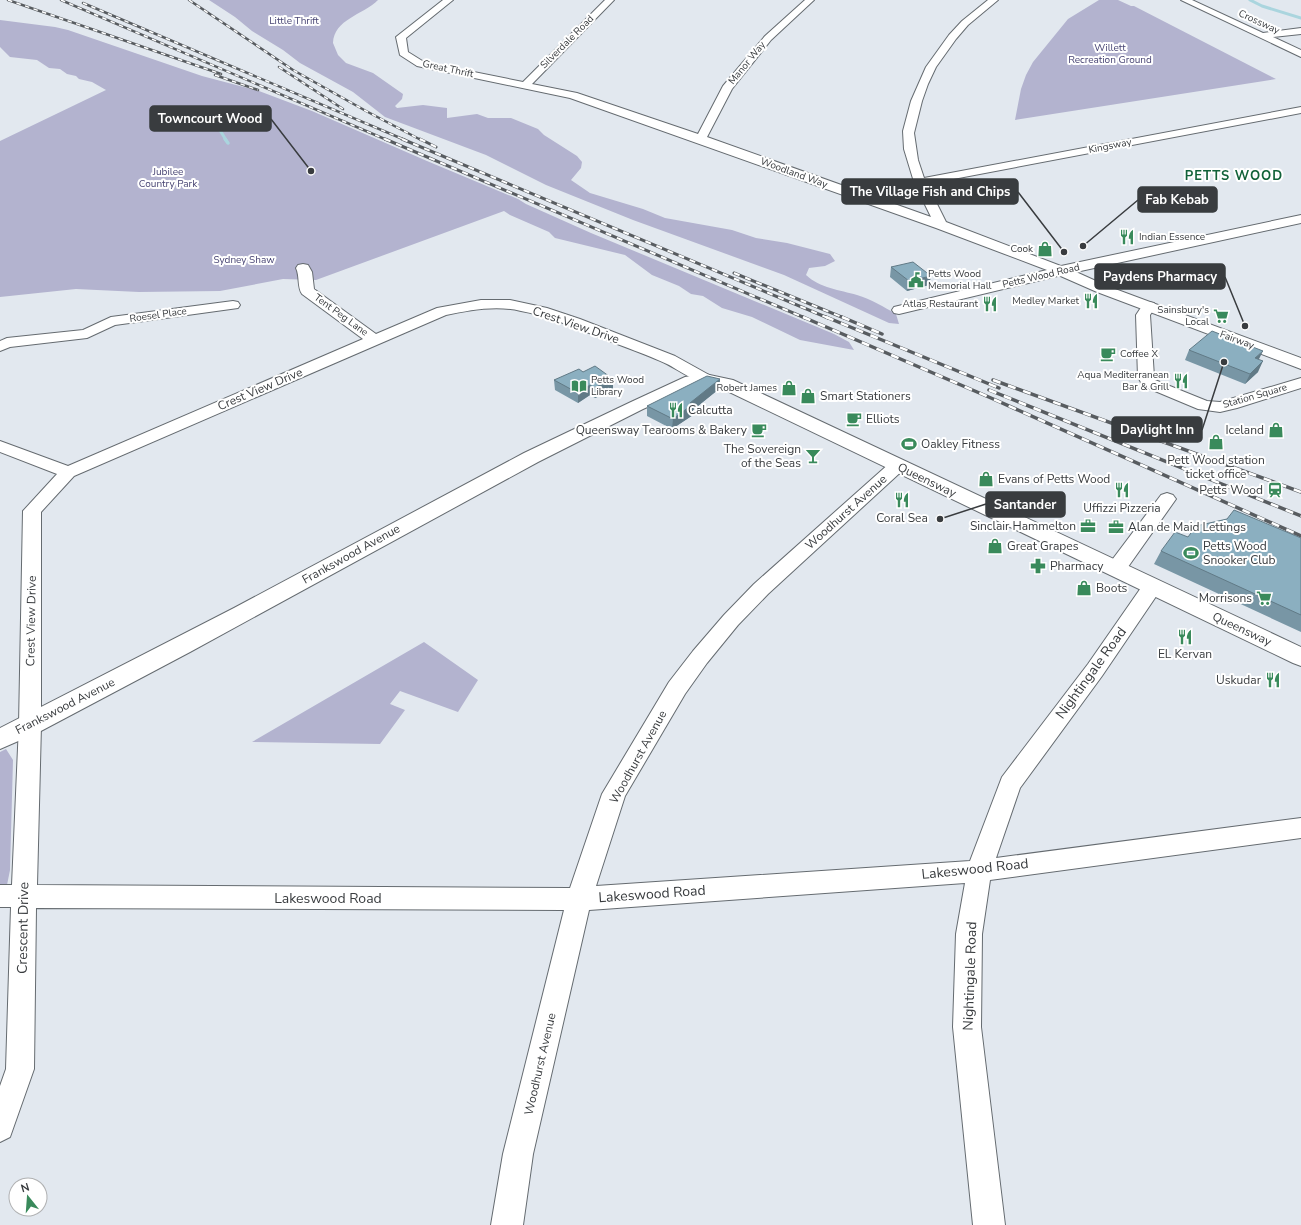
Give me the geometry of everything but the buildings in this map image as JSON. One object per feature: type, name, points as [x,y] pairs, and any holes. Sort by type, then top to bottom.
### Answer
[{"type":"street","name":"Great Thrift","points":[[449,0],[401,37],[403,53],[421,64],[525,85]]},
{"type":"street","name":"Silverdale Road","points":[[525,85],[610,0]]},
{"type":"street","name":"Manor Way","points":[[701,139],[727,88],[768,38],[810,0]]},
{"type":"street","points":[[941,226],[920,182],[912,159],[908,136],[914,106],[924,79],[936,58],[966,22],[994,0]]},
{"type":"street","name":"Crossway","points":[[1185,0],[1301,54]]},
{"type":"street","points":[[1262,36],[1301,31]]},
{"type":"street","name":"Woodland Way","points":[[525,85],[574,95],[701,139],[941,226],[1061,272]]},
{"type":"street","name":"Kingsway","points":[[920,182],[1301,110]]},
{"type":"street","name":"Petts Wood Road","points":[[899,310],[1061,272],[1301,219]]},
{"type":"street","name":"Tent Peg Lane","points":[[302,268],[305,272],[308,291],[374,340]]},
{"type":"street","name":"Fairway","points":[[1061,272],[1301,364]]},
{"type":"street","name":"Roesel Place","points":[[2,344],[87,334],[111,321],[232,304]]},
{"type":"street","name":"Crest View Drive","points":[[30,725],[32,511],[68,472],[442,311],[482,304],[520,306],[568,320],[654,352],[690,369],[705,378]]},
{"type":"street","name":"Station Square","points":[[1149,306],[1143,315],[1146,377],[1153,385],[1204,406],[1220,407],[1231,405],[1301,383]]},
{"type":"street","name":"Queensway","points":[[705,378],[727,384],[1152,587],[1301,656]]},
{"type":"street","name":"Frankswood Avenue","points":[[0,739],[30,725],[272,598],[438,506],[612,417],[682,384],[705,378]]},
{"type":"street","points":[[0,446],[68,472]]},
{"type":"street","name":"Woodhurst Avenue","points":[[507,1225],[518,1154],[579,899],[614,794],[656,721],[695,663],[730,620],[761,589],[897,466]]},
{"type":"street","points":[[1116,569],[1168,499]]},
{"type":"street","name":"Nightingale Road","points":[[990,1225],[967,1027],[969,934],[979,870],[1010,784],[1095,670],[1152,587]]},
{"type":"street","name":"Crescent Drive","points":[[0,1127],[20,1069],[12,896],[30,725]]},
{"type":"street","name":"Lakeswood Road","points":[[12,896],[579,899],[979,870],[1301,828]]},
{"type":"green space","name":"Little Thrift","points":[[209,0],[378,0],[350,18],[338,28],[333,43],[338,55],[346,63],[373,73],[403,94],[402,99],[395,106],[397,108],[423,105],[447,108],[447,118],[477,114],[488,118],[511,118],[538,129],[544,135],[577,156],[582,162],[581,168],[571,180],[590,193],[643,209],[665,218],[732,230],[756,238],[787,243],[830,254],[835,261],[825,266],[809,268],[806,275],[824,286],[877,303],[896,314],[899,324],[889,323],[784,275],[633,220],[546,185],[486,155],[385,117],[353,92],[300,63]]},
{"type":"green space","name":"Willett Recreation Ground","points":[[1099,0],[1118,0],[1134,6],[1276,79],[1015,120],[1021,89],[1033,62],[1068,19]]},
{"type":"green space","name":"Jubilee Country Park","points":[[0,20],[68,30],[202,76],[259,91],[312,111],[518,199],[591,233],[834,334],[849,342],[854,350],[800,340],[752,317],[722,308],[703,296],[691,294],[679,286],[652,275],[625,255],[555,238],[549,232],[504,211],[316,280],[283,279],[220,291],[139,292],[76,289],[0,297],[0,141],[106,90],[92,82],[67,74],[60,69],[49,68],[37,60],[10,57],[0,47]]},
{"type":"green space","points":[[424,642],[478,680],[458,712],[400,691],[390,704],[405,710],[380,744],[252,742]]},
{"type":"green space","points":[[6,749],[13,760],[10,870],[6,890],[0,890],[0,752]]},
{"type":"waterway","points":[[1250,0],[1262,6],[1301,18]]},
{"type":"waterway","points":[[218,127],[226,140]]},
{"type":"waterway","points":[[225,139],[228,143]]},
{"type":"railway","points":[[8,0],[221,74]]},
{"type":"railway","points":[[61,0],[387,140]]},
{"type":"railway","points":[[189,0],[293,70],[421,140]]},
{"type":"railway","points":[[83,3],[405,140]]},
{"type":"railway","points":[[279,67],[343,109]]},
{"type":"railway","points":[[215,75],[258,90]]},
{"type":"railway","points":[[385,139],[805,318]]},
{"type":"railway","points":[[402,139],[828,318]]},
{"type":"railway","points":[[420,139],[436,147]]},
{"type":"railway","points":[[734,273],[844,318]]},
{"type":"railway","points":[[803,317],[991,398],[1301,536]]},
{"type":"railway","points":[[826,317],[999,388]]},
{"type":"railway","points":[[842,317],[882,334]]},
{"type":"railway","points":[[993,380],[1301,492]]},
{"type":"railway","points":[[989,390],[1301,516]]},
{"type":"place","name":"Towncourt Wood","points":[[311,171]]},
{"type":"place","name":"Indian Essence","points":[[1127,237]]},
{"type":"place","name":"Fab Kebab","points":[[1083,246]]},
{"type":"place","name":"Cook","points":[[1045,249]]},
{"type":"place","name":"The Village Fish and Chips","points":[[1064,252]]},
{"type":"place","name":"Petts Wood Memorial Hall","points":[[916,280]]},
{"type":"place","name":"Medley Market","points":[[1091,301]]},
{"type":"place","name":"Atlas Restaurant","points":[[990,304]]},
{"type":"place","name":"Sainsbury's Local","points":[[1221,316]]},
{"type":"place","name":"Paydens Pharmacy","points":[[1245,326]]},
{"type":"place","name":"Coffee X","points":[[1108,354]]},
{"type":"place","name":"Daylight Inn","points":[[1224,362]]},
{"type":"place","name":"Aqua Mediterranean Bar & Grill","points":[[1181,381]]},
{"type":"place","name":"Petts Wood Library","points":[[579,386]]},
{"type":"place","name":"Robert James","points":[[789,388]]},
{"type":"place","name":"Smart Stationers","points":[[808,396]]},
{"type":"place","name":"Calcutta","points":[[676,410]]},
{"type":"place","name":"Elliots","points":[[854,419]]},
{"type":"place","name":"Queensway Tearooms & Bakery","points":[[759,430]]},
{"type":"place","name":"Iceland","points":[[1276,430]]},
{"type":"place","name":"Pett Wood station ticket office","points":[[1216,442]]},
{"type":"place","name":"Oakley Fitness","points":[[909,444]]},
{"type":"place","name":"The Sovereign of the Seas","points":[[813,456]]},
{"type":"place","name":"Evans of Petts Wood","points":[[986,479]]},
{"type":"place","name":"Uffizzi Pizzeria","points":[[1122,490]]},
{"type":"place","name":"Petts Wood","points":[[1275,490]]},
{"type":"place","name":"Coral Sea","points":[[902,500]]},
{"type":"place","name":"Santander","points":[[940,519]]},
{"type":"place","name":"Sinclair Hammelton","points":[[1088,526]]},
{"type":"place","name":"Alan de Maid Lettings","points":[[1116,527]]},
{"type":"place","name":"Great Grapes","points":[[995,546]]},
{"type":"place","name":"Petts Wood Snooker Club","points":[[1191,553]]},
{"type":"place","name":"Pharmacy","points":[[1038,566]]},
{"type":"place","name":"Boots","points":[[1084,588]]},
{"type":"place","name":"Morrisons","points":[[1264,598]]},
{"type":"place","name":"EL Kervan","points":[[1185,637]]},
{"type":"place","name":"Uskudar","points":[[1273,680]]},
{"type":"district","name":"PETTS WOOD","points":[[1234,176]]},
{"type":"park label","name":"Sydney Shaw","points":[[244,260]]}]
